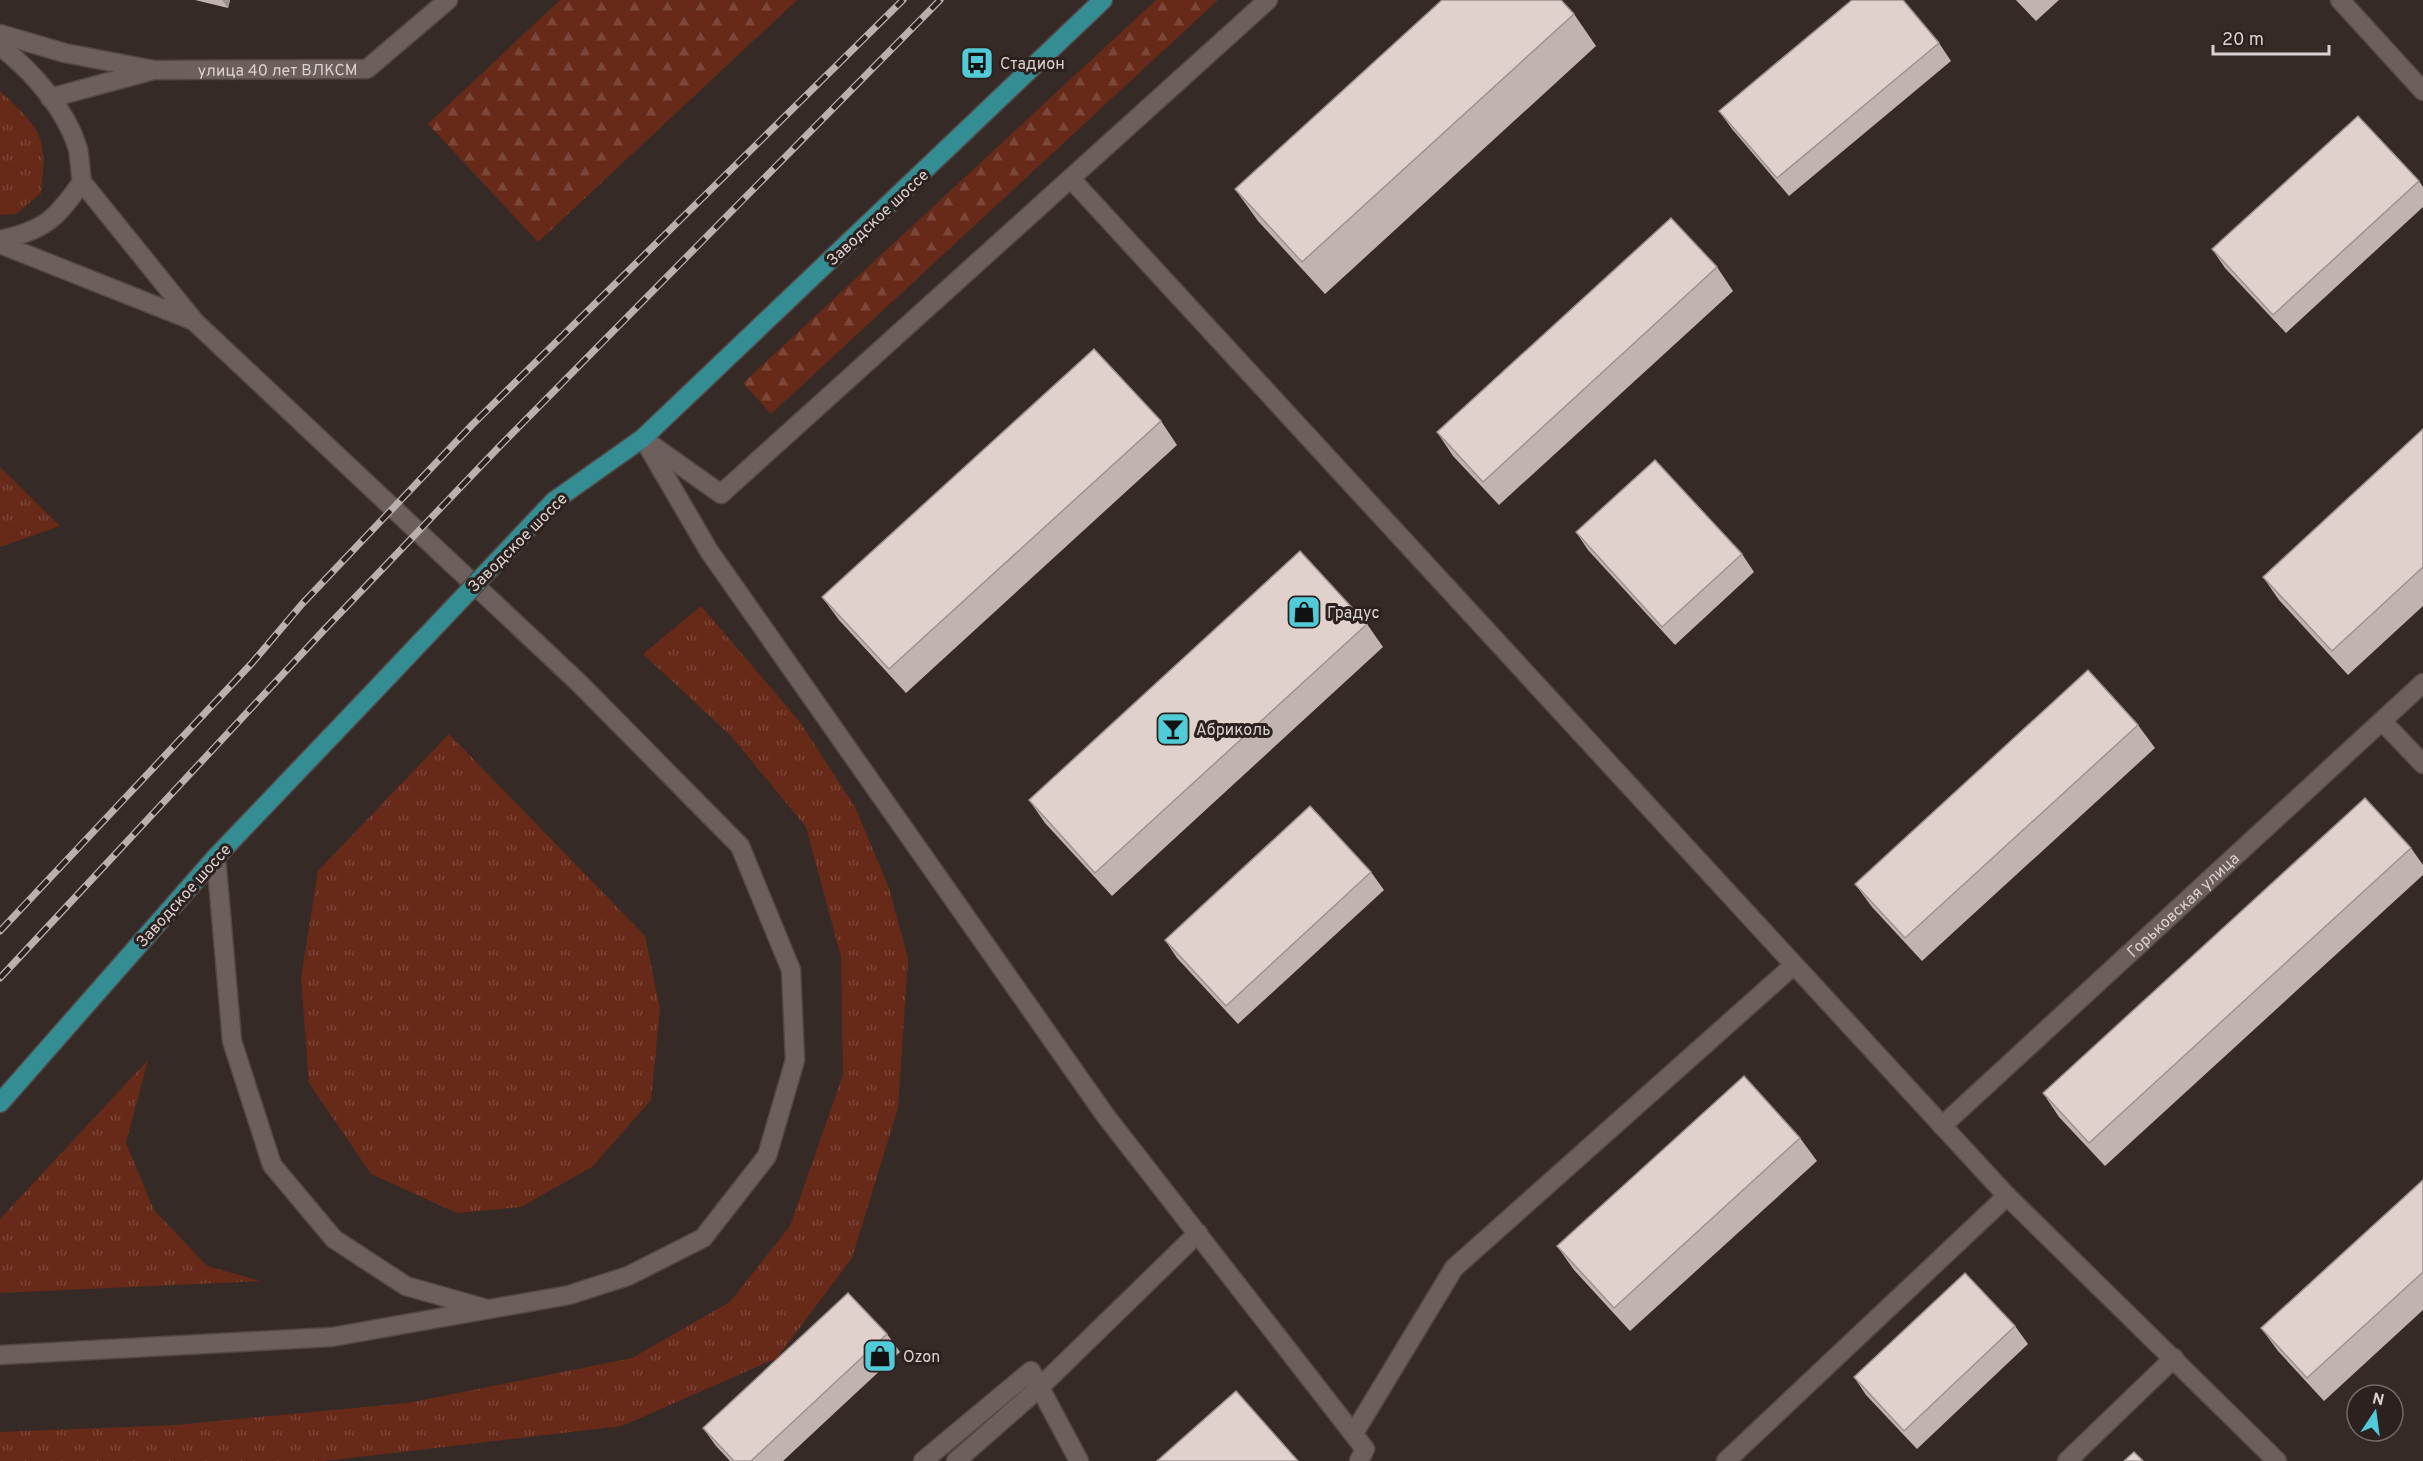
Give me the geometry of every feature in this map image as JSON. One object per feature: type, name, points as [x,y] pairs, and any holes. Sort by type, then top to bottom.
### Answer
[{"type":"main road","name":"Заводское шоссе","points":[[0,1103],[216,856],[554,501],[643,438],[1000,101],[1103,0]]},
{"type":"street","name":"улица 40 лет ВЛКСМ","points":[[154,70],[367,69],[448,0]]},
{"type":"street","points":[[643,438],[722,494],[1072,180],[1268,0]]},
{"type":"street","points":[[2340,0],[2423,91]]},
{"type":"street","points":[[0,34],[65,53],[154,70]]},
{"type":"street","points":[[0,46],[15,57],[61,112],[78,149],[82,182],[195,322],[579,682],[740,846],[791,970],[795,1060],[767,1156],[703,1238],[628,1276],[569,1295],[332,1337],[0,1355]]},
{"type":"street","points":[[50,98],[154,70]]},
{"type":"street","points":[[1072,180],[2007,1196],[2277,1461]]},
{"type":"street","points":[[0,242],[30,233],[61,212],[82,182]]},
{"type":"street","points":[[0,242],[195,322]]},
{"type":"street","points":[[643,438],[709,551],[1105,1115],[1354,1433],[1367,1457]]},
{"type":"street","name":"Горьковская улица","points":[[1942,1126],[2423,683]]},
{"type":"street","points":[[2382,721],[2423,764]]},
{"type":"street","points":[[216,856],[232,1041],[272,1165],[334,1239],[343,1245],[406,1286],[491,1310]]},
{"type":"street","points":[[1354,1433],[1454,1268],[1794,965]]},
{"type":"street","points":[[1726,1461],[2007,1196]]},
{"type":"street","points":[[956,1461],[1039,1388],[1198,1233]]},
{"type":"street","points":[[2067,1461],[2174,1358]]},
{"type":"street","points":[[923,1461],[1032,1371],[1079,1461]]},
{"type":"green space","points":[[560,0],[797,0],[538,242],[428,124]]},
{"type":"green space","points":[[1156,0],[1218,0],[771,414],[743,383]]},
{"type":"green space","points":[[0,91],[33,125],[42,146],[41,193],[16,214],[0,215]]},
{"type":"green space","points":[[0,467],[60,526],[0,547]]},
{"type":"green space","points":[[701,606],[800,722],[855,807],[889,888],[908,958],[898,1108],[852,1258],[777,1358],[622,1426],[324,1461],[0,1461],[0,1432],[175,1425],[408,1403],[632,1358],[730,1302],[790,1226],[843,1075],[841,957],[806,827],[731,736],[643,654]]},
{"type":"green space","points":[[449,734],[645,936],[660,1009],[651,1100],[592,1167],[521,1207],[457,1213],[371,1174],[309,1083],[301,977],[318,871]]},
{"type":"green space","points":[[148,1060],[126,1143],[154,1210],[207,1266],[260,1281],[0,1293],[0,1219]]},
{"type":"building","points":[[1442,0],[1561,0],[1574,14],[1302,262],[1235,189]]},
{"type":"building","points":[[1852,0],[1903,0],[1939,43],[1777,178],[1719,111]]},
{"type":"building","points":[[2358,116],[2419,181],[2273,315],[2212,249]]},
{"type":"building","points":[[1671,218],[1717,267],[1483,482],[1437,432]]},
{"type":"building","points":[[1094,349],[1161,421],[889,669],[822,597]]},
{"type":"building","points":[[2423,429],[2423,567],[2332,651],[2263,577]]},
{"type":"building","points":[[1655,460],[1742,554],[1662,627],[1576,532]]},
{"type":"building","points":[[1300,551],[1367,624],[1095,873],[1029,800]]},
{"type":"building","points":[[2088,670],[2138,725],[1905,938],[1855,884]]},
{"type":"building","points":[[2365,798],[2411,848],[2089,1143],[2043,1093]]},
{"type":"building","points":[[1310,806],[1371,872],[1226,1006],[1165,940]]},
{"type":"building","points":[[1744,1076],[1800,1138],[1614,1308],[1557,1246]]},
{"type":"building","points":[[2423,1180],[2423,1272],[2307,1378],[2261,1328]]},
{"type":"building","points":[[1965,1273],[2015,1326],[1904,1431],[1854,1377]]},
{"type":"building","points":[[848,1293],[887,1334],[751,1461],[734,1461],[703,1428]]},
{"type":"building","points":[[1236,1391],[1298,1461],[1157,1461]]},
{"type":"building","points":[[2134,1452],[2143,1461],[2124,1461]]},
{"type":"railway","points":[[0,931],[252,663],[302,604],[472,425],[903,0]]},
{"type":"railway","points":[[0,978],[323,631],[497,449],[940,0]]},
{"type":"place","name":"Стадион","points":[[977,63]]},
{"type":"place","name":"Градус","points":[[1304,612]]},
{"type":"place","name":"Абриколь","points":[[1173,729]]},
{"type":"place","name":"Ozon","points":[[880,1356]]}]
